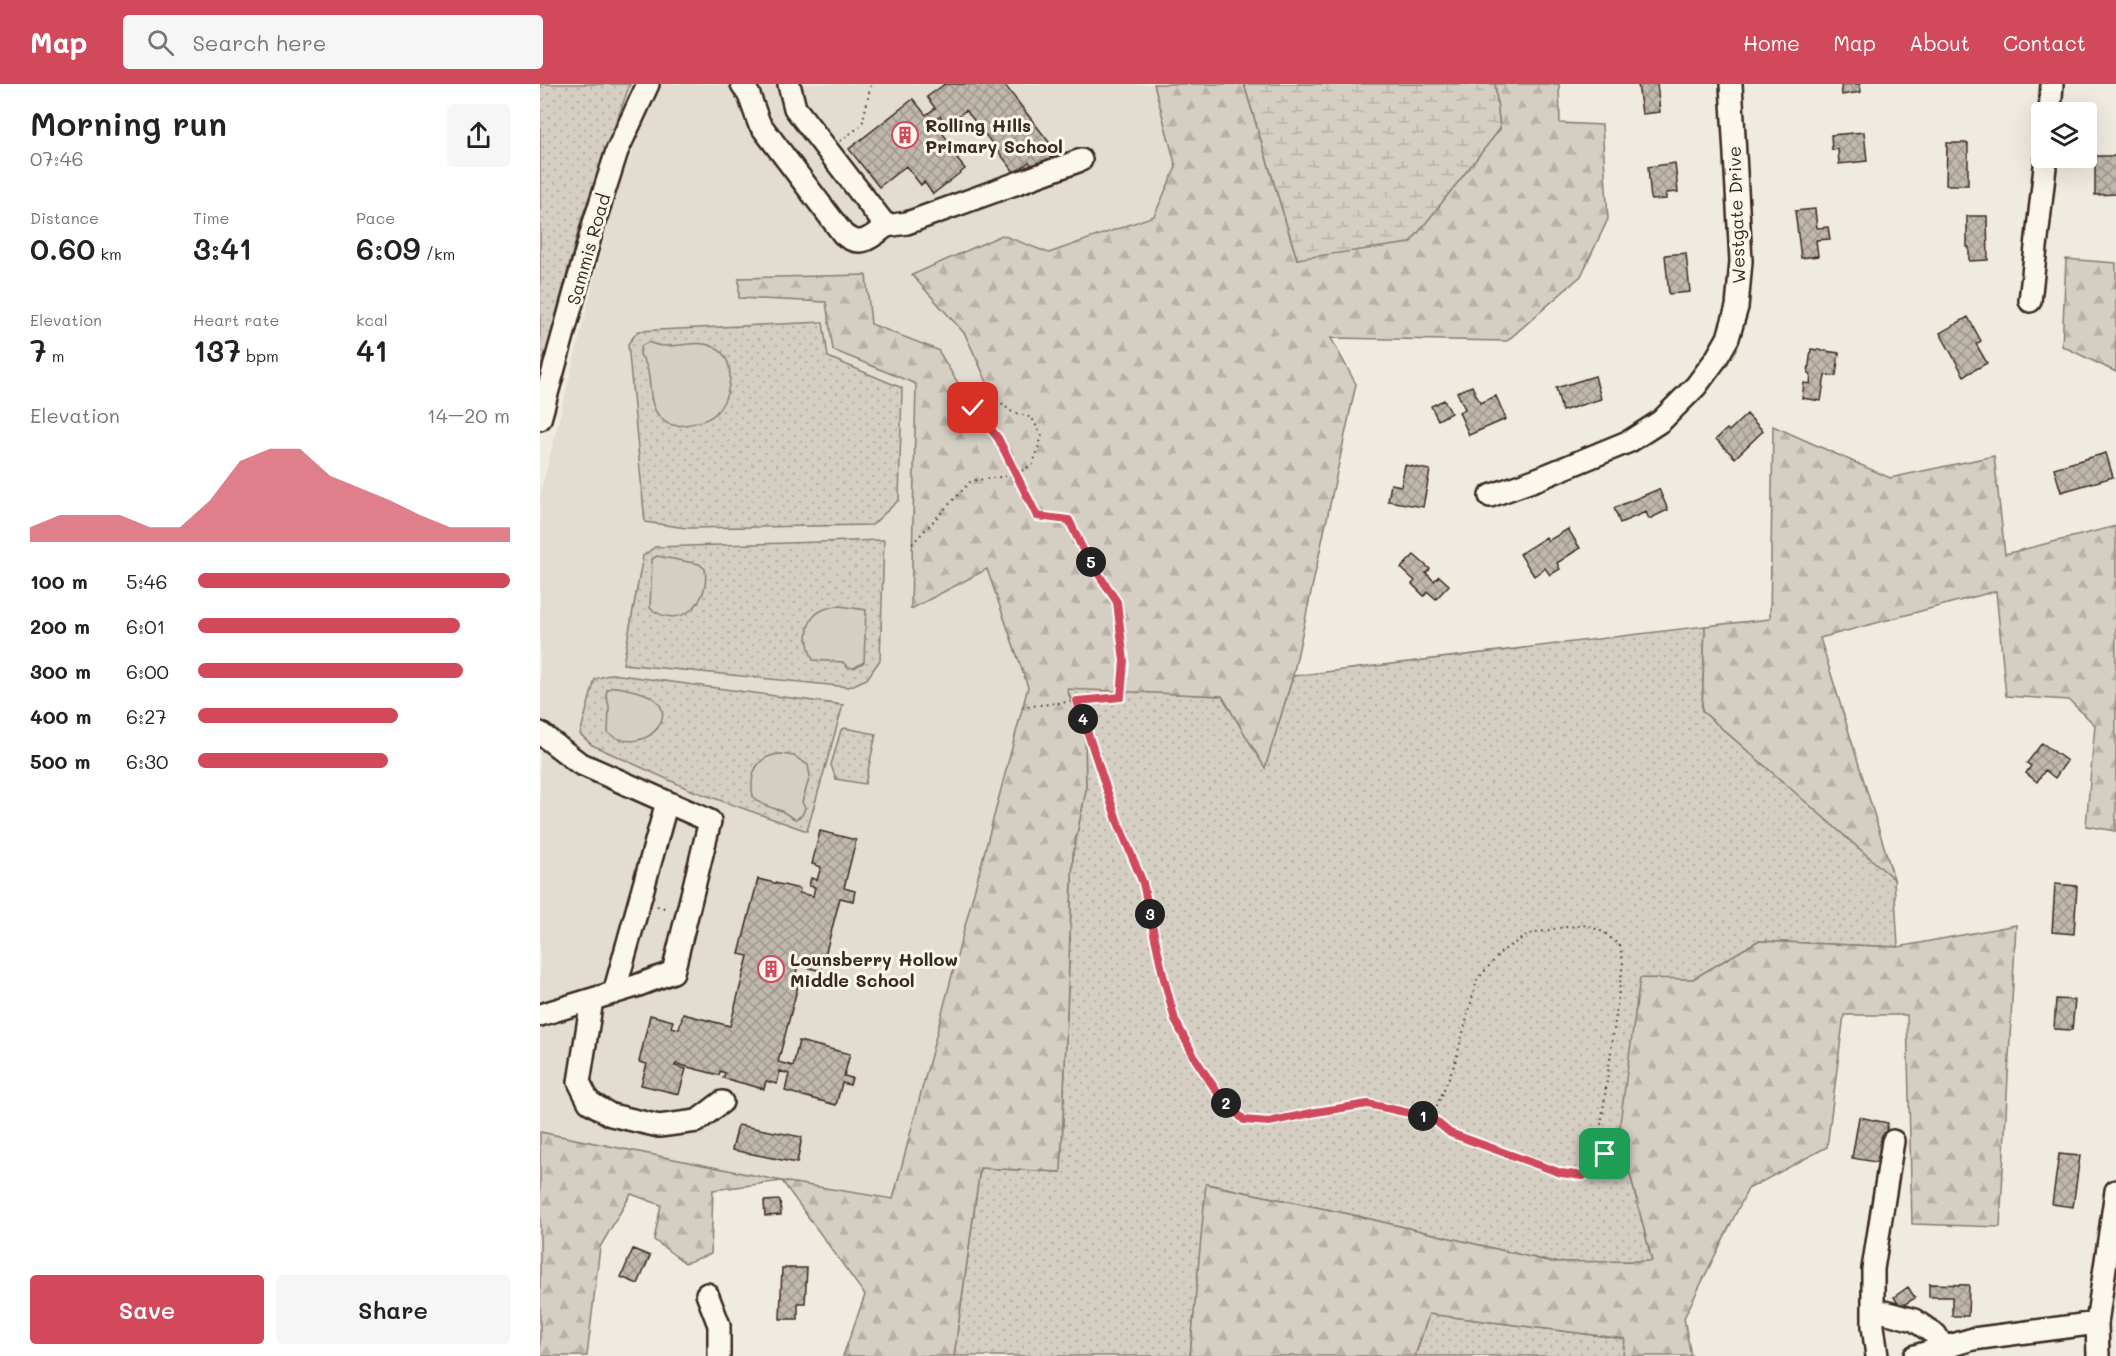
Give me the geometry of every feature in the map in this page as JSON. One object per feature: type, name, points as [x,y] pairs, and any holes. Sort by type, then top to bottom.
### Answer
[{"type":"street","name":"Sammis Road","points":[[540,419],[594,224],[617,151],[648,84]]},
{"type":"street","points":[[742,84],[759,123],[843,234],[850,240],[862,242],[886,226],[907,223],[1082,160]]},
{"type":"street","points":[[789,84],[795,108],[886,226]]},
{"type":"street","name":"Westgate Drive","points":[[1490,496],[1630,441],[1661,421],[1696,386],[1716,359],[1728,338],[1737,307],[1741,261],[1731,84]]},
{"type":"street","points":[[2051,102],[2052,84]]},
{"type":"street","points":[[2030,301],[2045,168]]},
{"type":"street","points":[[540,733],[579,763],[710,821],[673,972],[540,1016]]},
{"type":"street","points":[[614,993],[667,802]]},
{"type":"street","points":[[592,1000],[579,1082],[589,1102],[611,1115],[659,1126],[697,1121],[722,1102]]},
{"type":"street","points":[[1877,1356],[1873,1309],[1873,1269],[1893,1141]]},
{"type":"street","points":[[2098,1356],[2097,1323],[2116,1191]]},
{"type":"street","points":[[707,1294],[719,1325],[719,1356]]},
{"type":"street","points":[[1873,1309],[1914,1320],[1936,1335],[1943,1347]]},
{"type":"street","points":[[1915,1356],[1973,1339],[2097,1323]]},
{"type":"path","points":[[838,143],[862,125],[871,84]]},
{"type":"path","points":[[912,544],[971,481],[1015,475],[1033,464],[1042,436],[1032,418],[1010,411],[993,395]]},
{"type":"path","points":[[973,408],[998,438],[1037,516],[1069,520],[1084,552],[1117,602],[1124,661],[1121,697],[1022,707]]},
{"type":"path","points":[[1077,701],[1117,820],[1143,883],[1175,1020],[1196,1060],[1221,1098],[1244,1120],[1269,1122],[1368,1104],[1432,1118],[1450,1133],[1561,1173],[1583,1176],[1601,1166],[1605,1154],[1601,1125],[1623,962],[1620,946],[1605,933],[1587,925],[1558,928],[1527,935],[1502,951],[1477,980],[1455,1063],[1432,1118]]},
{"type":"path","points":[[651,905],[668,909]]},
{"type":"shaded area","points":[[662,84],[1154,84],[1176,167],[1154,216],[1049,253],[1002,235],[913,275],[965,334],[993,395],[973,408],[938,350],[871,324],[866,275],[739,279],[739,298],[826,302],[833,350],[917,384],[911,608],[987,569],[1028,687],[893,1199],[782,1181],[540,1132],[540,495],[614,200],[651,103]]},
{"type":"green space","points":[[540,84],[630,84],[582,217],[540,375]]},
{"type":"green space","points":[[1154,84],[1244,84],[1297,259],[1500,129],[1495,84],[1559,84],[1560,123],[1602,125],[1608,219],[1581,276],[1507,341],[1331,338],[1356,384],[1293,676],[1265,768],[1222,696],[1067,689],[1085,741],[1086,790],[1073,853],[1061,1172],[980,1168],[954,1356],[843,1356],[865,1295],[782,1181],[893,1199],[1028,687],[987,569],[911,609],[916,384],[833,350],[826,302],[739,298],[739,278],[866,275],[871,324],[938,350],[973,408],[993,395],[965,334],[912,275],[1002,235],[1049,253],[1154,216],[1176,167]]},
{"type":"green space","points":[[1244,84],[1495,84],[1500,129],[1410,243],[1297,259]]},
{"type":"green space","points":[[2066,259],[2116,263],[2116,372],[2062,346]]},
{"type":"green space","points":[[823,322],[828,357],[902,388],[899,500],[872,525],[686,528],[645,522],[628,344],[638,331]]},
{"type":"green space","points":[[649,342],[667,346],[706,344],[715,347],[723,354],[729,368],[729,385],[724,401],[715,414],[701,421],[679,426],[668,424],[657,414],[651,397],[648,371],[640,355],[641,346]]},
{"type":"green space","points":[[1773,426],[1890,478],[1994,456],[2005,554],[2116,526],[2116,831],[2086,826],[2095,725],[2069,700],[2006,696],[1996,591],[1820,638],[1894,879],[1702,711],[1705,626],[1770,619]]},
{"type":"green space","points":[[884,540],[880,660],[867,679],[849,687],[623,664],[643,556],[655,547]]},
{"type":"green space","points":[[657,556],[699,564],[705,569],[706,581],[698,603],[682,615],[672,617],[661,615],[650,608],[652,559]]},
{"type":"green space","points":[[840,606],[866,610],[864,662],[854,668],[847,667],[843,662],[813,660],[809,650],[808,631],[814,617],[820,611]]},
{"type":"green space","points":[[1705,626],[1702,711],[1894,879],[1898,947],[1758,941],[1693,979],[1619,1130],[1652,1261],[1551,1262],[1349,1214],[1207,1184],[1190,1356],[954,1356],[980,1168],[1061,1172],[1073,853],[1086,790],[1085,741],[1067,688],[1222,696],[1265,767],[1293,676]]},
{"type":"green space","points":[[612,674],[843,705],[807,831],[691,790],[592,745],[580,734],[595,679]]},
{"type":"green space","points":[[612,687],[639,692],[654,699],[661,708],[662,719],[657,728],[648,736],[636,740],[622,740],[608,733],[609,706],[606,695],[607,690]]},
{"type":"green space","points":[[845,728],[876,734],[865,784],[836,779],[831,765],[841,730]]},
{"type":"green space","points":[[782,754],[794,756],[808,765],[810,776],[802,802],[805,808],[802,815],[796,819],[753,797],[752,781],[756,767],[766,758]]},
{"type":"green space","points":[[2016,925],[2000,1227],[1912,1224],[1907,1015],[1844,1015],[1827,1147],[1748,1189],[1684,1318],[1691,1356],[1623,1356],[1625,1339],[1429,1314],[1415,1356],[1190,1356],[1206,1184],[1349,1214],[1551,1262],[1652,1261],[1619,1130],[1640,978],[1693,979],[1758,941],[1898,947]]},
{"type":"green space","points":[[540,1132],[782,1181],[713,1190],[711,1254],[685,1263],[654,1240],[661,1205],[631,1194],[600,1247],[587,1356],[540,1356]]},
{"type":"green space","points":[[1429,1314],[1625,1339],[1623,1356],[1415,1356]]},
{"type":"building","name":"Rolling Hills Primary School","points":[[945,84],[1004,84],[1052,146],[1049,149],[1054,155],[1035,169],[1029,162],[1015,173],[966,110],[947,125],[940,116],[933,121],[960,156],[957,159],[965,169],[933,194],[924,182],[921,185],[906,166],[879,187],[849,149],[913,99],[926,115],[935,108],[927,97]]},
{"type":"building","points":[[1638,84],[1657,84],[1660,112],[1642,114]]},
{"type":"building","points":[[1841,84],[1860,84],[1861,92],[1842,95]]},
{"type":"building","points":[[1864,132],[1867,161],[1839,164],[1838,149],[1832,150],[1831,135]]},
{"type":"building","points":[[1947,143],[1968,143],[1968,185],[1946,185]]},
{"type":"building","points":[[2097,156],[2116,156],[2116,194],[2095,195]]},
{"type":"building","points":[[1675,163],[1678,192],[1666,193],[1666,199],[1651,200],[1648,167]]},
{"type":"building","points":[[1815,209],[1817,228],[1828,227],[1830,239],[1816,240],[1818,256],[1801,258],[1795,211]]},
{"type":"building","points":[[1967,216],[1987,216],[1988,260],[1969,261]]},
{"type":"building","points":[[1686,253],[1690,292],[1669,294],[1665,255]]},
{"type":"building","points":[[1968,317],[1981,341],[1976,344],[1987,363],[1964,376],[1940,333]]},
{"type":"building","points":[[1811,349],[1839,353],[1836,376],[1825,375],[1821,401],[1802,398],[1804,383],[1810,384],[1811,374],[1808,373]]},
{"type":"building","points":[[1595,376],[1601,399],[1562,411],[1556,388]]},
{"type":"building","points":[[1472,386],[1480,403],[1496,396],[1506,419],[1469,435],[1459,412],[1465,409],[1457,392]]},
{"type":"building","points":[[1444,400],[1451,413],[1438,420],[1431,406]]},
{"type":"building","points":[[1747,414],[1763,431],[1735,458],[1716,439],[1727,429],[1729,431]]},
{"type":"building","points":[[2106,453],[2113,477],[2061,492],[2054,468]]},
{"type":"building","points":[[1405,465],[1430,470],[1423,507],[1388,501],[1391,484],[1401,486]]},
{"type":"building","points":[[1659,489],[1668,510],[1649,519],[1646,512],[1620,523],[1614,508]]},
{"type":"building","points":[[1568,529],[1580,548],[1557,563],[1560,569],[1550,575],[1545,568],[1534,576],[1520,554],[1546,537],[1548,541]]},
{"type":"building","points":[[1414,555],[1430,569],[1426,573],[1434,581],[1439,576],[1449,585],[1436,599],[1428,592],[1424,596],[1412,584],[1415,581],[1401,568]]},
{"type":"building","points":[[2042,743],[2067,761],[2055,778],[2045,770],[2037,782],[2026,773],[2031,766],[2027,763]]},
{"type":"building","name":"Lounsberry Hollow Middle School","points":[[820,831],[856,840],[844,888],[855,891],[853,901],[840,898],[821,971],[798,965],[794,981],[799,982],[778,1062],[793,1066],[799,1041],[850,1054],[844,1076],[852,1078],[850,1085],[842,1083],[836,1105],[785,1091],[789,1074],[780,1071],[777,1084],[766,1081],[764,1089],[723,1078],[725,1073],[720,1071],[719,1075],[676,1064],[675,1066],[686,1069],[679,1094],[641,1085],[647,1064],[639,1062],[650,1015],[673,1021],[671,1027],[679,1029],[683,1014],[730,1026],[748,956],[739,954],[758,879],[800,889],[799,893],[813,896],[815,887],[809,886],[811,878],[817,880],[821,867],[812,864]]},
{"type":"building","points":[[2055,884],[2077,886],[2074,934],[2052,932]]},
{"type":"building","points":[[2056,999],[2075,1000],[2072,1030],[2054,1029]]},
{"type":"building","points":[[1859,1117],[1888,1123],[1881,1163],[1852,1158]]},
{"type":"building","points":[[738,1125],[802,1137],[797,1163],[732,1150]]},
{"type":"building","points":[[2059,1154],[2080,1156],[2073,1207],[2052,1204]]},
{"type":"building","points":[[780,1200],[781,1215],[765,1216],[764,1201]]},
{"type":"building","points":[[633,1249],[650,1256],[638,1284],[621,1277]]},
{"type":"building","points":[[782,1268],[807,1268],[805,1303],[798,1303],[798,1319],[780,1319]]},
{"type":"building","points":[[1929,1284],[1969,1285],[1968,1316],[1952,1316],[1952,1297],[1929,1297]]},
{"type":"building","points":[[1908,1287],[1915,1298],[1900,1307],[1894,1297]]},
{"type":"place","name":"Rolling Hills Primary School","points":[[905,135]]},
{"type":"place","name":"Lounsberry Hollow Middle School","points":[[771,969]]},
{"type":"route","points":[[973,408],[998,438],[1037,516],[1069,520],[1084,552],[1117,602],[1124,661],[1121,697],[1077,701],[1117,820],[1143,883],[1175,1020],[1196,1060],[1221,1098],[1244,1120],[1269,1122],[1368,1104],[1432,1118],[1450,1133],[1561,1173],[1583,1176],[1601,1166],[1605,1154]]}]
